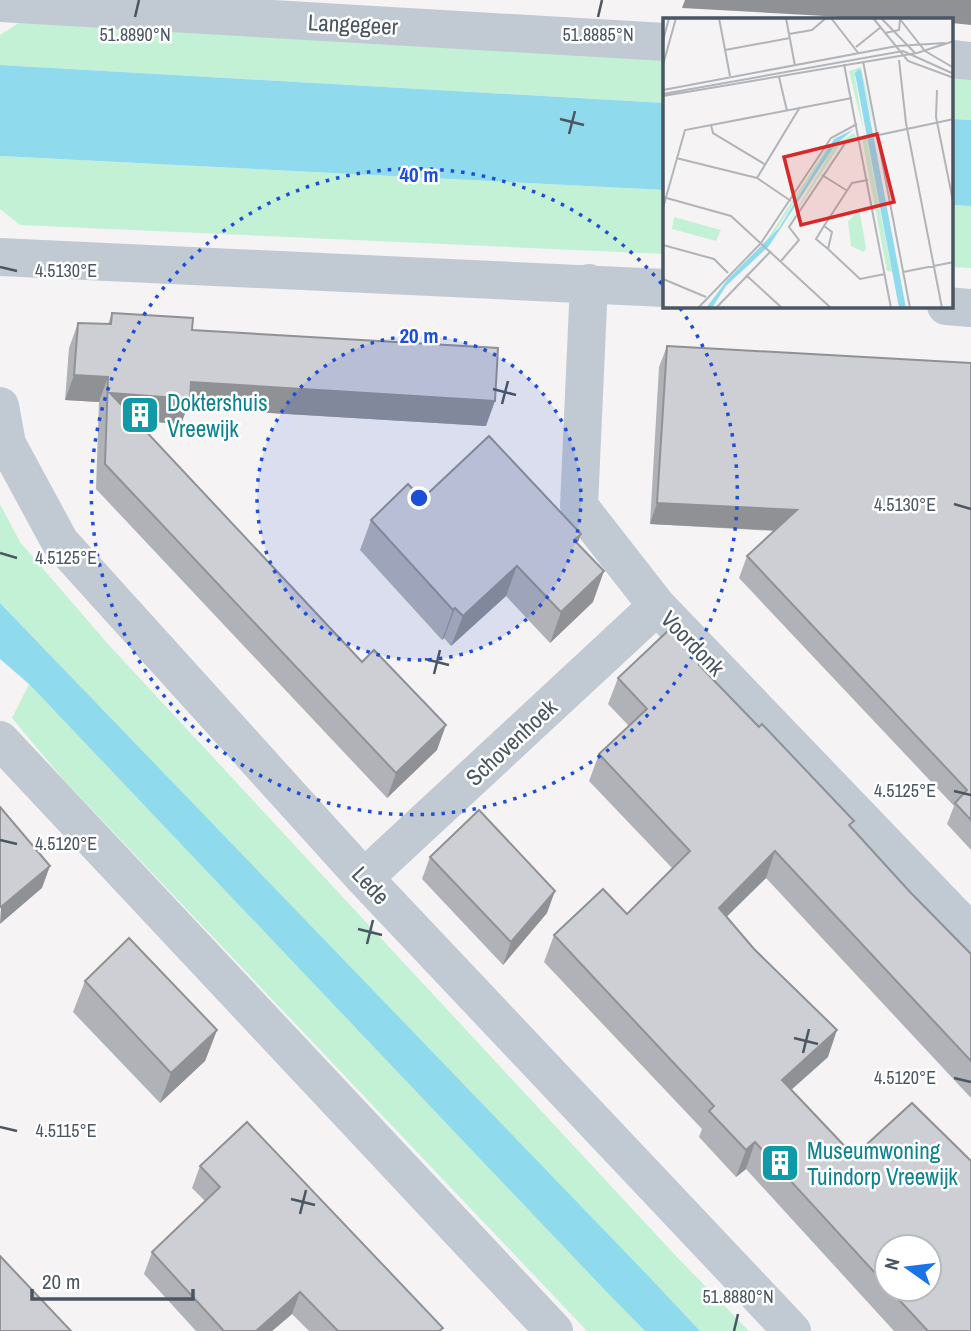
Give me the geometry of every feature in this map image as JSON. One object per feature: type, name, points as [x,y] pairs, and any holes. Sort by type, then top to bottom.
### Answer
[{"type":"street","name":"Langegeer","points":[[0,3],[663,43]]},
{"type":"street","points":[[0,257],[663,288]]},
{"type":"street","name":"Voordonk","points":[[589,283],[579,506],[657,606],[971,933]]},
{"type":"street","name":"Lede","points":[[0,406],[7,444],[61,542],[364,878],[792,1331]]},
{"type":"street","name":"Schovenhoek","points":[[364,878],[657,606]]},
{"type":"street","points":[[0,740],[554,1331]]},
{"type":"green space","points":[[25,19],[663,57],[663,103],[0,65],[0,35]]},
{"type":"green space","points":[[954,75],[971,76],[971,120],[954,119]]},
{"type":"green space","points":[[0,156],[663,190],[663,254],[20,225],[0,209]]},
{"type":"green space","points":[[954,205],[971,206],[971,268],[954,267]]},
{"type":"green space","points":[[0,504],[20,542],[107,643],[675,1255],[749,1331],[700,1331],[0,603]]},
{"type":"green space","points":[[29,684],[645,1331],[587,1331],[63,779],[12,718]]},
{"type":"water","points":[[0,65],[663,103],[663,190],[0,156]]},
{"type":"water","points":[[954,119],[971,120],[971,206],[954,205]]},
{"type":"water","points":[[0,603],[700,1331],[645,1331],[602,1287],[29,684],[0,659]]},
{"type":"building","points":[[112,313],[193,318],[192,330],[498,348],[495,401],[191,382],[190,399],[110,393],[362,662],[374,650],[446,725],[396,773],[105,464],[108,377],[74,375],[78,323],[111,324]]},
{"type":"building","points":[[667,346],[971,363],[971,820],[955,803],[967,790],[747,556],[797,510],[657,503]]},
{"type":"building","points":[[489,436],[581,534],[574,540],[604,571],[561,612],[517,566],[463,616],[455,608],[453,610],[371,520],[408,484],[422,499]]},
{"type":"building","points":[[671,628],[703,661],[699,665],[759,727],[762,724],[854,821],[849,825],[971,954],[971,1061],[775,851],[719,908],[754,949],[837,1030],[782,1080],[854,1156],[912,1103],[971,1161],[971,1331],[928,1331],[902,1303],[943,1303],[943,1233],[873,1233],[873,1271],[755,1142],[746,1150],[709,1111],[714,1106],[554,935],[603,889],[627,914],[690,851],[599,754],[647,709],[618,678]]},
{"type":"building","points":[[0,807],[50,866],[1,907],[0,906]]},
{"type":"building","points":[[479,810],[555,891],[511,942],[430,857]]},
{"type":"building","points":[[129,938],[217,1030],[171,1073],[85,981]]},
{"type":"building","points":[[247,1122],[443,1328],[439,1331],[338,1331],[300,1292],[256,1331],[224,1331],[152,1252],[220,1187],[200,1166]]},
{"type":"building","points":[[0,1256],[71,1331],[0,1331]]},
{"type":"place","name":"Doktershuis Vreewijk","points":[[140,415]]},
{"type":"place","name":"Museumwoning Tuindorp Vreewijk","points":[[780,1163]]}]
